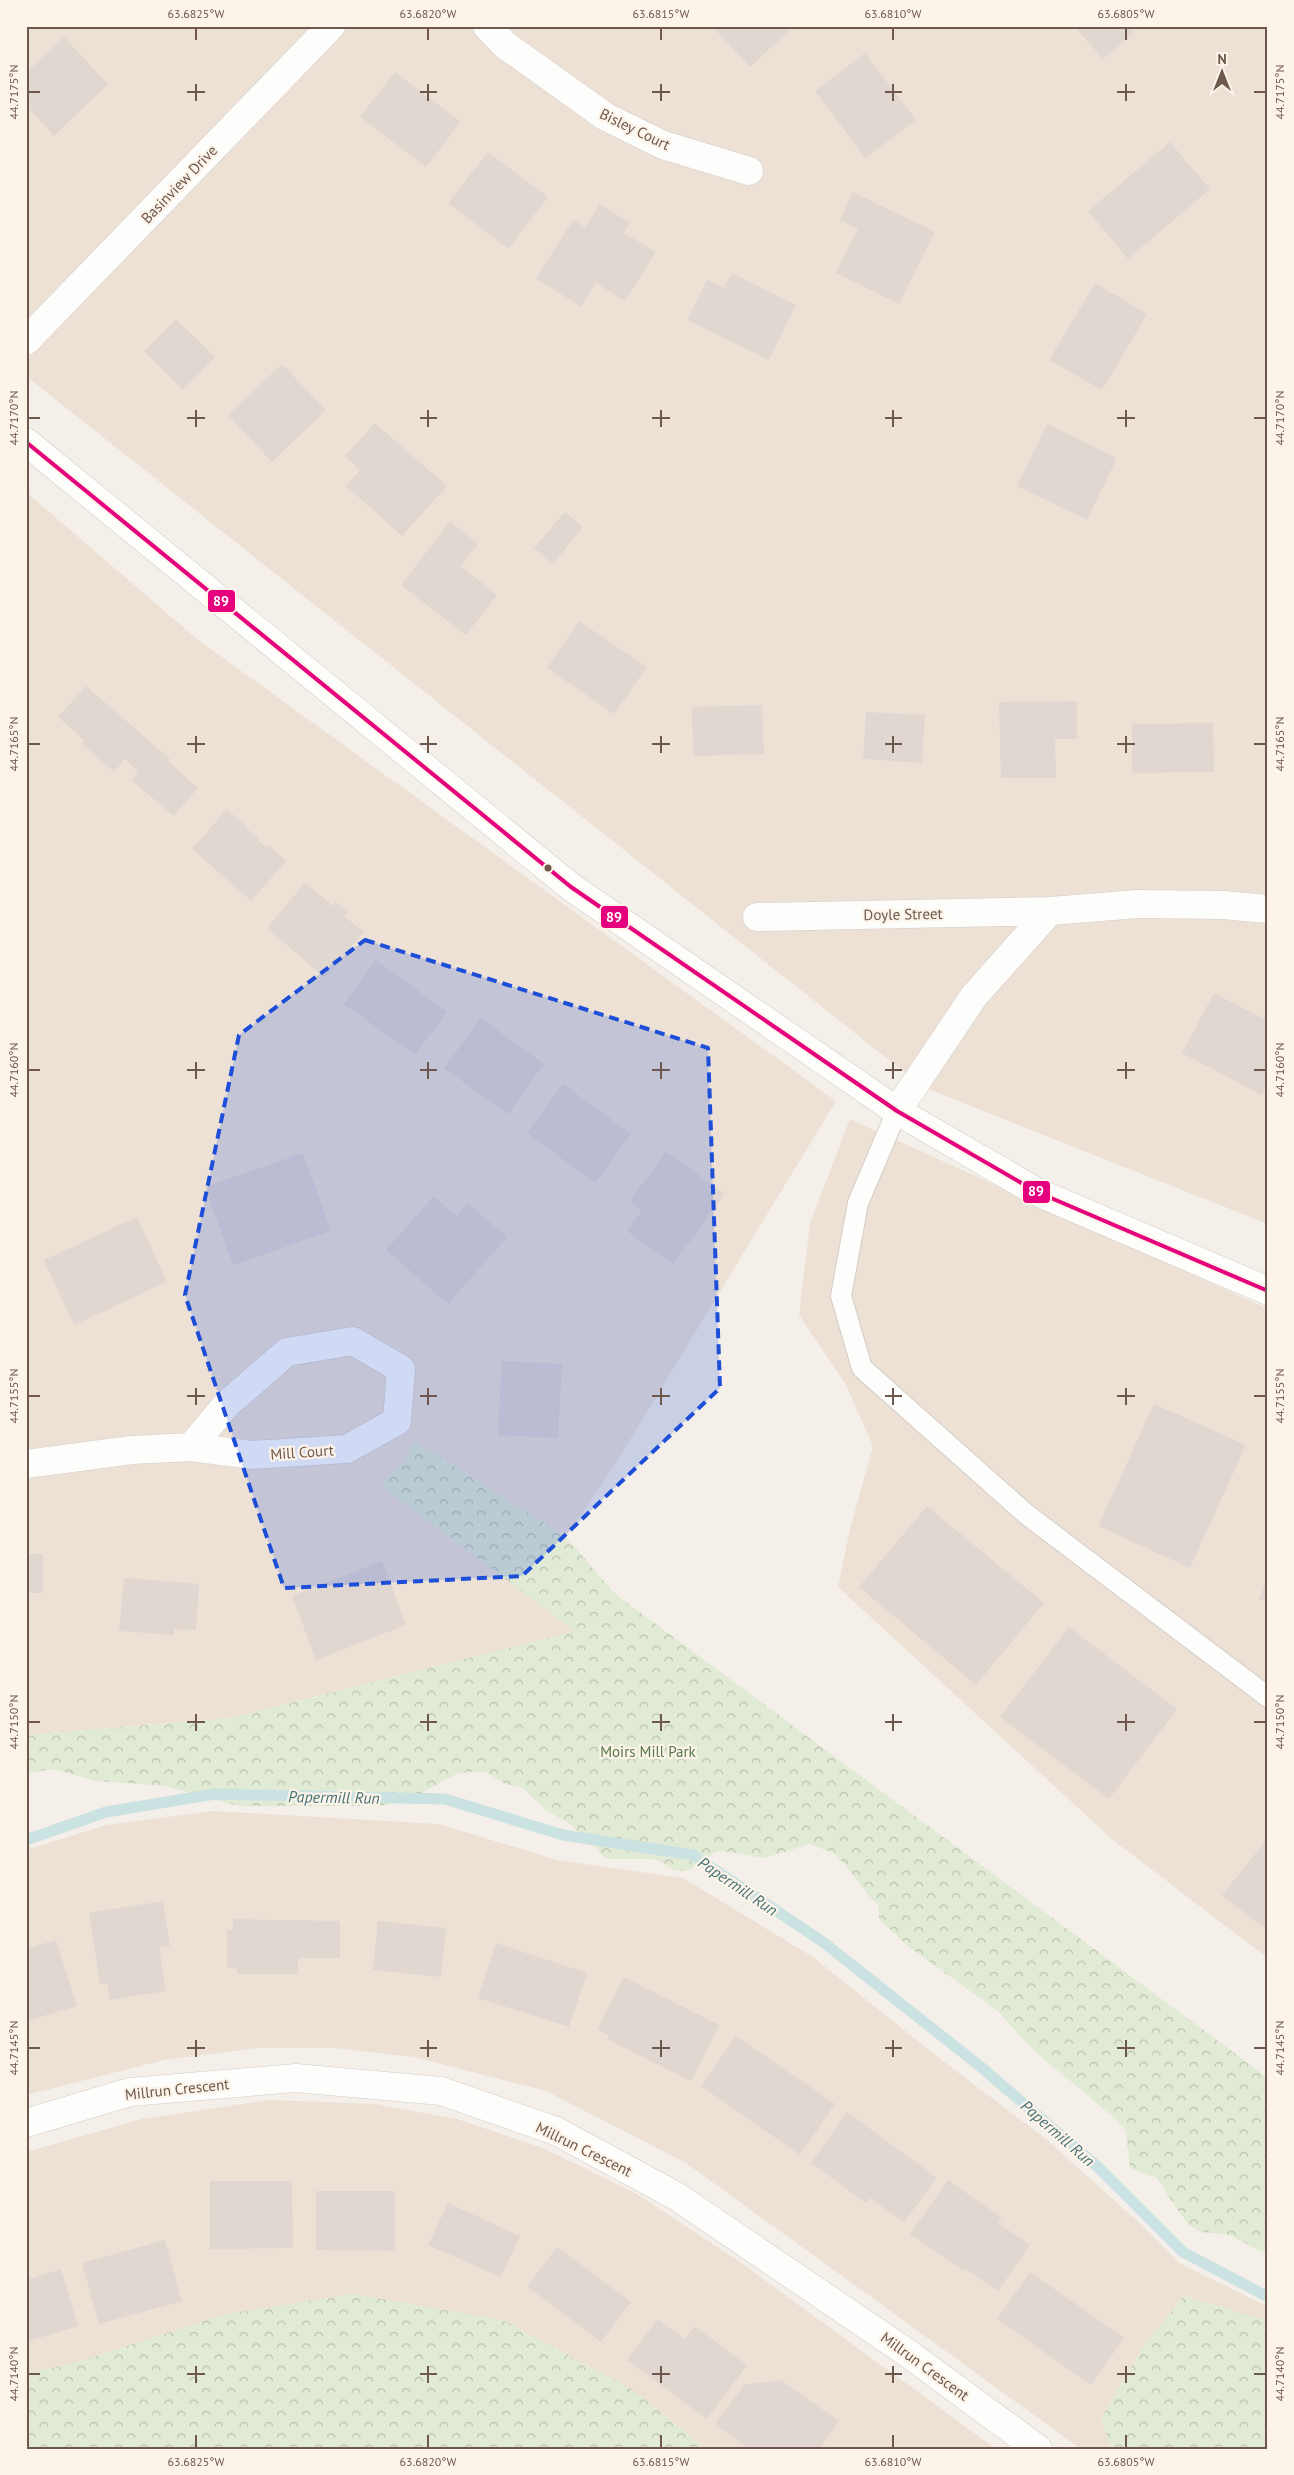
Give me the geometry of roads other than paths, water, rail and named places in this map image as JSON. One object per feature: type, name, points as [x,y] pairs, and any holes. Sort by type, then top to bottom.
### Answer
[{"type":"street","name":"Basinview Drive","points":[[26,341],[331,26]]},
{"type":"street","name":"Bisley Court","points":[[487,26],[505,45],[606,117],[663,145],[749,171]]},
{"type":"street","points":[[26,442],[571,887],[897,1111],[1036,1192],[1268,1291]]},
{"type":"street","name":"Doyle Street","points":[[757,917],[1050,911],[1138,904],[1223,905],[1268,909]]},
{"type":"street","points":[[897,1111],[974,996],[1050,911]]},
{"type":"street","name":"Mill Court","points":[[26,1464],[132,1450],[191,1447],[252,1455],[347,1449],[397,1421],[401,1369],[353,1341],[287,1352],[227,1404],[191,1447]]},
{"type":"street","name":"Millrun Crescent","points":[[26,2122],[130,2092],[296,2078],[442,2092],[556,2131],[676,2196],[906,2352],[1038,2449]]},
{"type":"lane","points":[[897,1111],[858,1204],[841,1296],[862,1368],[1026,1514],[1268,1697]]},
{"type":"waterway","name":"Papermill Run","points":[[26,1840],[106,1812],[215,1794],[445,1799],[563,1835],[693,1855],[823,1942],[981,2067],[1099,2168],[1183,2252],[1268,2297]]},
{"type":"park label","name":"Moirs Mill Park","points":[[648,1751]]}]
